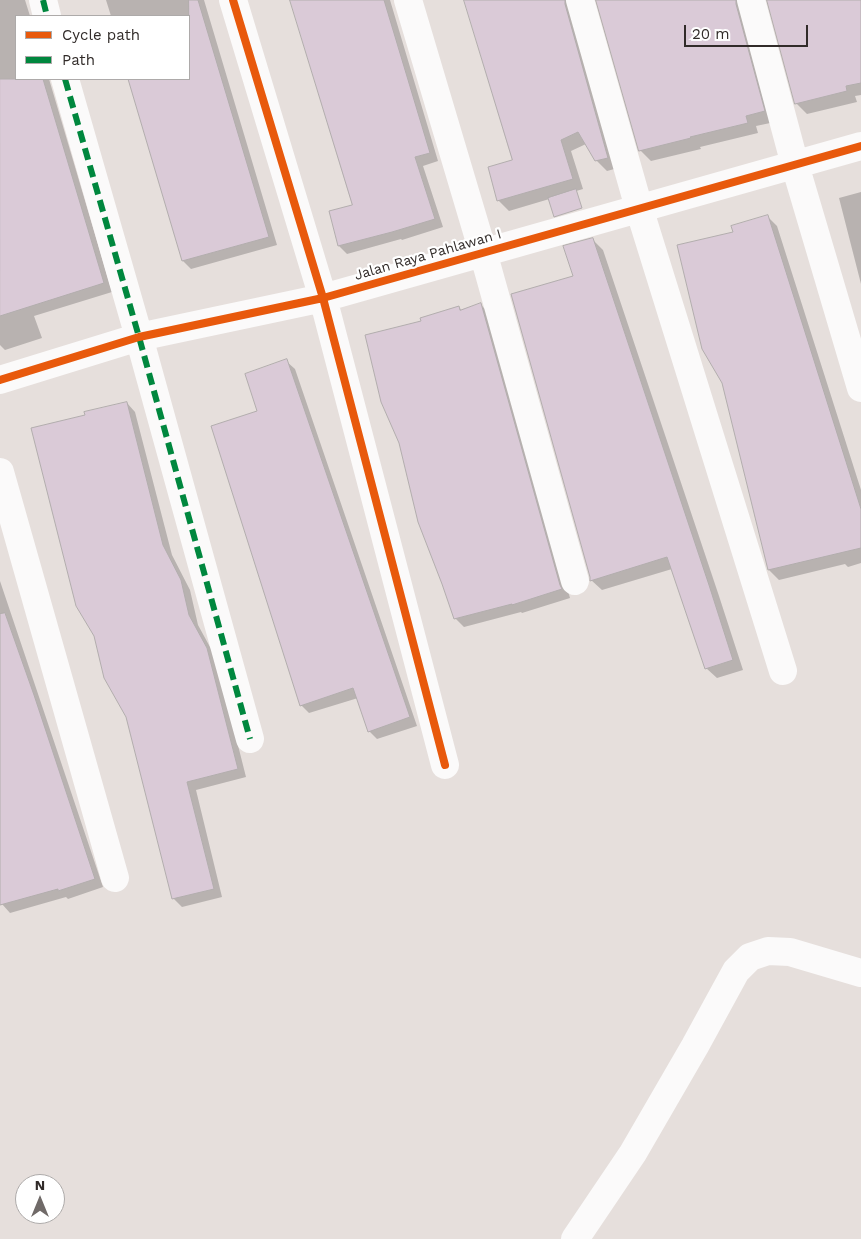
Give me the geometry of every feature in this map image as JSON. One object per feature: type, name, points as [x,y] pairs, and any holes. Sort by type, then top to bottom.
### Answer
[{"type":"street","points":[[43,0],[47,15]]},
{"type":"street","points":[[233,0],[323,298],[445,764]]},
{"type":"street","points":[[408,0],[483,252],[575,581]]},
{"type":"street","points":[[580,0],[639,208],[783,671]]},
{"type":"street","points":[[751,0],[795,165],[861,388]]},
{"type":"street","points":[[65,80],[139,337],[250,739]]},
{"type":"street","name":"Jalan Raya Pahlawan I","points":[[0,380],[139,337],[323,298],[861,146]]},
{"type":"street","points":[[0,472],[115,878]]},
{"type":"street","points":[[575,1239],[633,1153],[736,971],[750,957],[768,951],[790,952],[861,973]]},
{"type":"building","points":[[189,0],[198,0],[269,237],[182,261],[128,80],[190,80]]},
{"type":"building","points":[[290,0],[384,0],[430,153],[415,157],[435,219],[338,246],[329,211],[352,205]]},
{"type":"building","points":[[464,0],[565,0],[608,158],[595,161],[578,132],[561,140],[573,179],[497,201],[488,167],[512,160]]},
{"type":"building","points":[[596,0],[736,0],[765,111],[746,116],[748,123],[639,151]]},
{"type":"building","points":[[767,0],[861,0],[861,83],[846,86],[847,91],[795,104]]},
{"type":"building","points":[[0,79],[43,80],[104,283],[0,316]]},
{"type":"building","points":[[576,189],[582,208],[554,217],[548,198]]},
{"type":"building","points":[[768,215],[861,509],[861,548],[768,570],[722,383],[702,349],[677,245],[733,232],[731,226]]},
{"type":"building","points":[[593,238],[733,660],[705,669],[667,557],[590,581],[511,294],[573,276],[563,246]]},
{"type":"building","points":[[481,303],[562,589],[512,605],[454,619],[418,522],[399,443],[381,402],[365,335],[421,321],[420,318],[459,306],[460,310]]},
{"type":"building","points":[[287,359],[410,717],[368,732],[353,688],[300,706],[211,426],[257,411],[245,374]]},
{"type":"building","points":[[127,402],[163,545],[181,580],[189,615],[207,648],[238,769],[187,782],[214,889],[172,899],[126,717],[104,678],[94,636],[76,606],[31,428],[85,415],[84,412]]},
{"type":"building","points":[[5,613],[95,879],[58,891],[58,889],[0,905],[0,614]]},
{"type":"marked path","points":[[43,0],[47,15]]},
{"type":"marked path","points":[[65,80],[139,337],[250,739]]},
{"type":"cycle path","points":[[233,0],[323,298],[445,765]]},
{"type":"cycle path","points":[[0,380],[139,337],[323,298],[861,146]]}]
